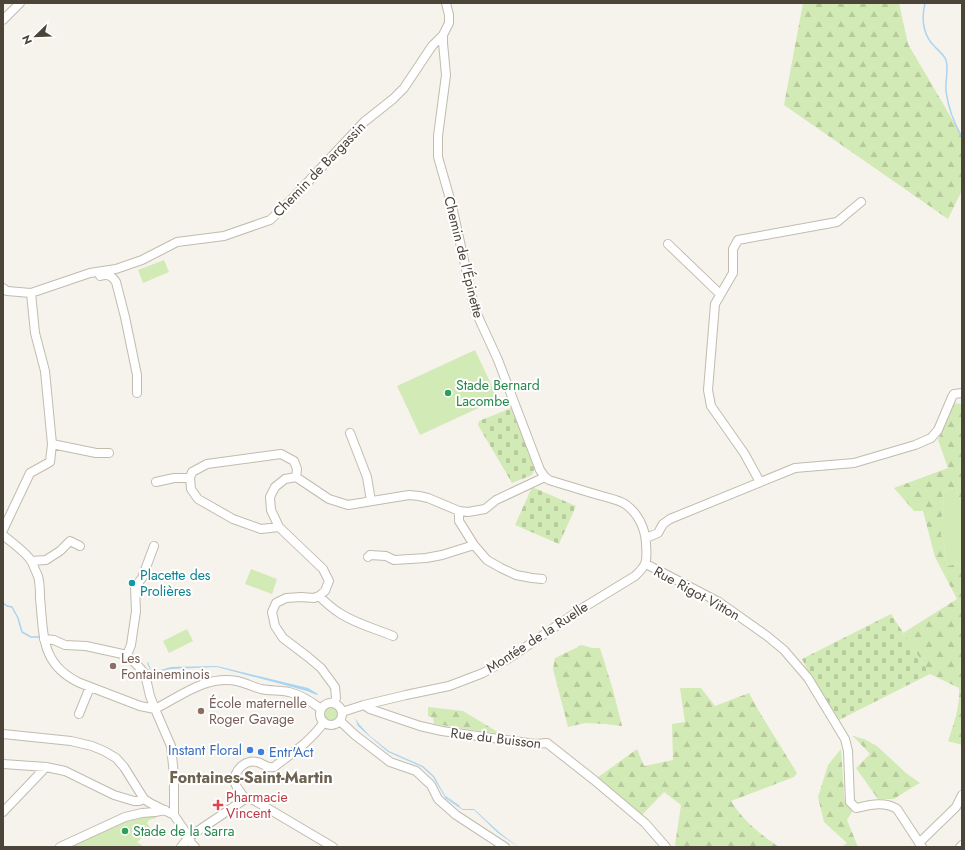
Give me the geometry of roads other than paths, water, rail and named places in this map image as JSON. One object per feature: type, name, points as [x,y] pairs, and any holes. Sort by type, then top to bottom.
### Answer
[{"type":"street","points":[[3,20],[20,3]]},
{"type":"street","name":"Chemin de l'Épinette","points":[[446,3],[449,23],[443,35],[446,75],[438,136],[438,157],[452,206],[475,310],[498,360],[540,470],[545,477]]},
{"type":"street","name":"Chemin de Bargassin","points":[[3,288],[7,291],[31,293],[90,273],[116,269],[142,260],[177,242],[224,236],[270,220],[297,194],[364,122],[393,99],[404,88],[432,46],[443,35]]},
{"type":"street","points":[[760,482],[744,453],[711,406],[708,390],[715,304],[733,273],[733,249],[738,240],[837,222],[861,202]]},
{"type":"street","points":[[668,244],[720,294]]},
{"type":"street","points":[[56,285],[68,285],[103,275],[110,275],[114,277],[125,317],[137,375],[137,393]]},
{"type":"street","points":[[3,530],[30,473],[50,462],[52,444],[45,371],[35,333],[31,293]]},
{"type":"street","points":[[646,538],[658,533],[663,524],[670,519],[795,468],[854,463],[915,445],[931,438],[938,430],[954,394],[962,392]]},
{"type":"street","points":[[350,433],[367,477],[371,502]]},
{"type":"street","points":[[52,444],[96,453],[109,453]]},
{"type":"street","points":[[279,527],[261,529],[233,519],[198,499],[191,489],[190,478],[192,472],[207,464],[281,454],[294,461],[297,469],[296,477]]},
{"type":"street","points":[[334,703],[336,698],[335,687],[320,668],[283,638],[275,626],[272,612],[276,603],[286,598],[314,598],[320,596],[325,591],[329,581],[323,569],[279,527],[271,510],[270,497],[275,487],[285,479],[296,477],[329,499],[348,505],[409,495],[428,498],[459,511],[468,512],[484,509],[496,500],[545,477],[549,480],[624,503],[635,512],[646,538],[646,564]]},
{"type":"street","points":[[156,482],[174,478],[190,478]]},
{"type":"street","points":[[459,511],[459,521],[474,545],[487,560],[516,575],[542,579]]},
{"type":"street","points":[[3,535],[31,561],[38,578],[45,646],[54,664],[71,679],[140,706],[155,709],[202,684],[222,680],[237,681],[260,689],[289,692],[304,698],[321,709]]},
{"type":"street","points":[[31,561],[46,560],[60,552],[70,541],[80,546]]},
{"type":"street","points":[[368,557],[370,555],[386,556],[394,560],[426,558],[442,555],[474,545]]},
{"type":"street","points":[[126,655],[131,645],[136,611],[136,587],[142,578],[154,546]]},
{"type":"street","name":"Montée de la Ruelle","points":[[342,712],[406,694],[449,686],[483,673],[511,657],[581,608],[635,576],[646,564]]},
{"type":"street","name":"Rue Rigot Vitton","points":[[646,564],[719,602],[784,650],[808,678],[845,739],[848,751],[850,802],[856,808],[877,804],[887,804],[893,806],[897,809],[921,845]]},
{"type":"street","points":[[320,596],[329,606],[341,614],[366,626],[393,636]]},
{"type":"street","points":[[44,639],[54,640],[65,645],[86,646],[126,655],[145,674],[150,696],[171,746],[174,775],[174,815]]},
{"type":"street","points":[[79,714],[90,687]]},
{"type":"street","points":[[334,703],[339,706],[342,712],[341,718],[340,721],[330,725],[324,722],[320,716],[321,709],[326,704],[334,703]]},
{"type":"street","name":"Rue du Buisson","points":[[364,705],[370,709],[420,726],[442,731],[535,744],[547,743],[645,823],[666,847]]},
{"type":"street","points":[[340,721],[390,762],[416,771],[431,785],[438,799],[450,810],[505,847]]},
{"type":"street","points":[[245,799],[238,789],[235,778],[242,765],[256,761],[267,767],[274,767],[308,741],[324,722]]},
{"type":"street","points":[[3,734],[71,741],[92,746],[116,758],[124,767],[144,799],[174,815],[190,837],[191,843],[195,847]]},
{"type":"street","points":[[3,764],[46,767],[65,771],[114,795],[134,801],[144,799]]},
{"type":"street","points":[[3,812],[46,767]]},
{"type":"street","points":[[921,845],[956,807],[962,795]]},
{"type":"street","points":[[181,847],[190,837],[245,799],[251,799],[333,847]]},
{"type":"street","points":[[60,847],[124,817],[165,810]]},
{"type":"street","points":[[645,823],[645,829],[660,847]]},
{"type":"water","points":[[148,662],[151,670],[157,671],[171,667],[217,666],[308,688],[318,694],[317,695],[217,667],[171,669],[157,672],[150,670],[147,663]]},
{"type":"water","points":[[355,718],[370,736],[389,751],[423,766],[434,776],[447,799],[463,809],[474,809],[518,847],[498,833],[474,810],[463,810],[446,799],[433,777],[422,767],[388,752],[358,726]]},
{"type":"waterway","points":[[925,3],[923,16],[924,27],[928,38],[946,60],[946,87],[948,103],[956,126],[962,137]]},
{"type":"waterway","points":[[3,603],[12,607],[18,618],[22,632],[31,637],[39,637]]},
{"type":"waterway","points":[[446,797],[459,806]]},
{"type":"place","name":"Stade Bernard Lacombe","points":[[448,393]]},
{"type":"place","name":"Placette des Prolières","points":[[132,583]]},
{"type":"place","name":"Les Fontaineminois","points":[[113,666]]},
{"type":"place","name":"École maternelle Roger Gavage","points":[[201,711]]},
{"type":"place","name":"Instant Floral","points":[[250,750]]},
{"type":"place","name":"Entr'Act","points":[[261,752]]},
{"type":"place","name":"Pharmacie Vincent","points":[[218,805]]},
{"type":"place","name":"Stade de la Sarra","points":[[125,831]]},
{"type":"district","name":"Fontaines-Saint-Martin","points":[[251,777]]}]
